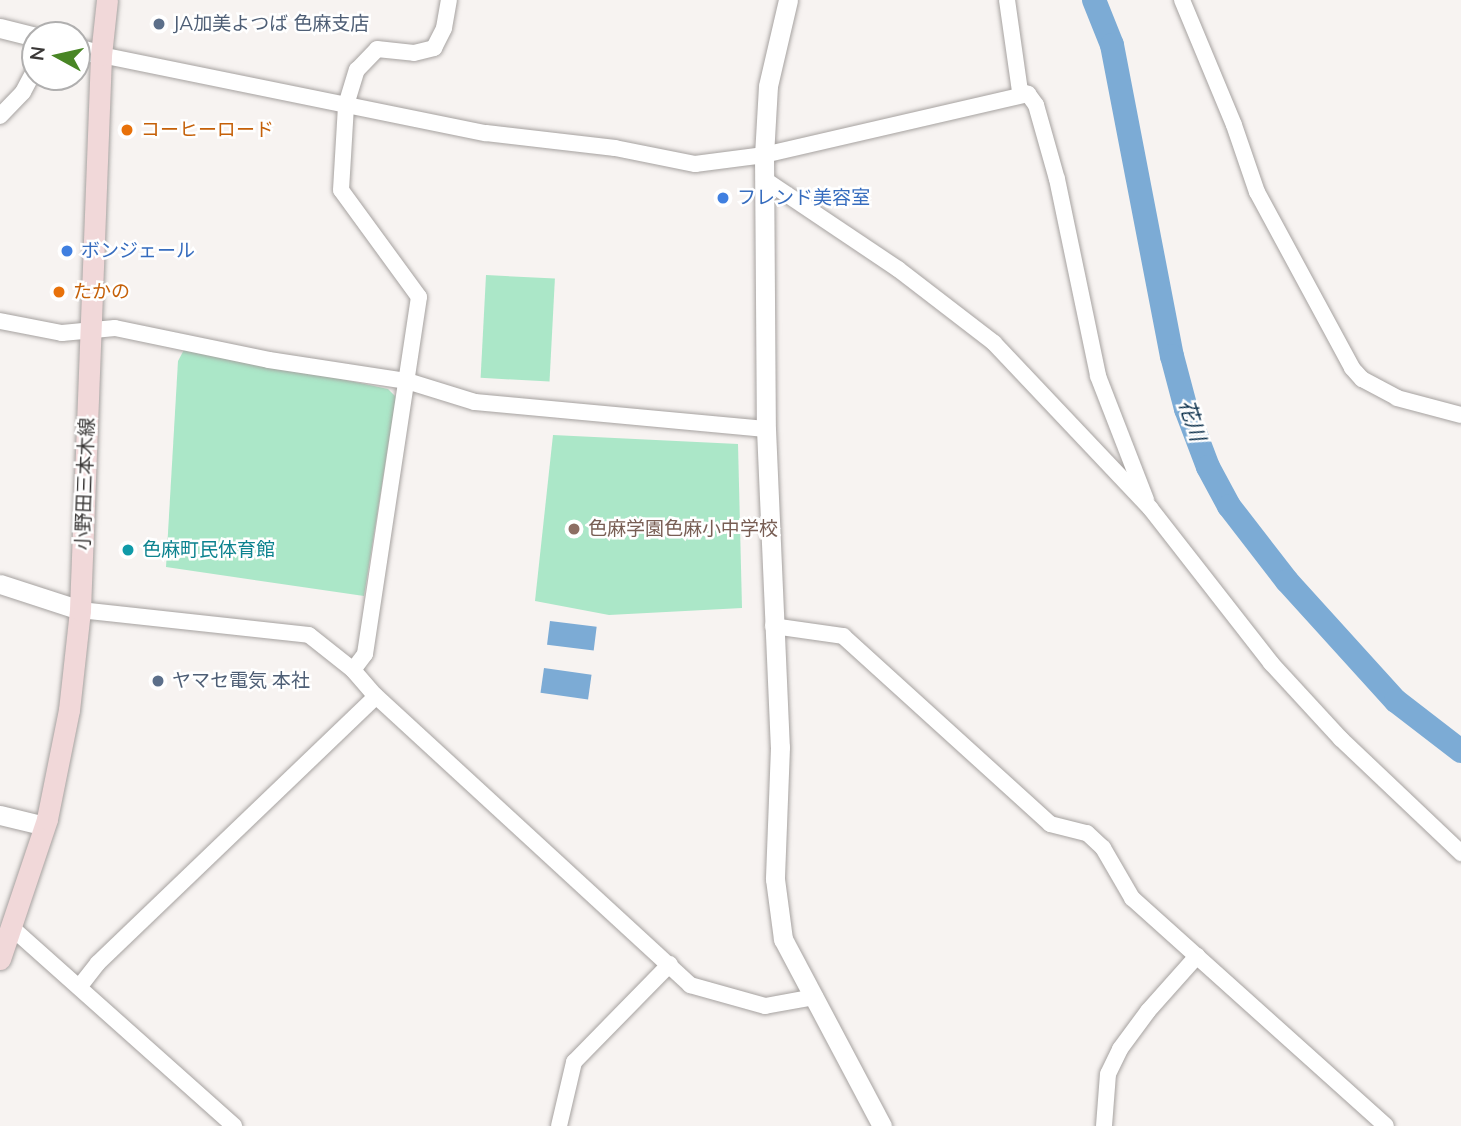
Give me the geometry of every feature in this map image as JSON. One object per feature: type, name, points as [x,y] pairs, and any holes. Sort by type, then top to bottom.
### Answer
[{"type":"main road","name":"小野田三本木線","points":[[0,959],[45,826],[69,710],[80,610],[101,55],[107,0]]},
{"type":"street","points":[[353,670],[365,654],[419,297],[341,190],[346,105],[357,70],[377,49],[423,53],[434,48],[444,28],[449,0]]},
{"type":"street","points":[[788,0],[768,86],[764,155],[766,429],[780,747],[775,879],[783,939],[882,1126]]},
{"type":"street","points":[[1007,0],[1020,91],[1028,94],[1036,105],[1057,179],[1098,376],[1150,509]]},
{"type":"street","points":[[1182,0],[1234,125],[1257,192],[1352,368],[1362,379],[1397,398],[1461,415]]},
{"type":"street","points":[[0,28],[21,33]]},
{"type":"street","points":[[91,52],[486,133],[615,148],[695,164],[764,155],[1028,94]]},
{"type":"street","points":[[0,116],[24,91]]},
{"type":"street","points":[[764,179],[898,269],[995,343],[1150,509],[1271,663],[1341,739],[1461,853]]},
{"type":"street","points":[[0,321],[62,333],[115,328],[269,360],[407,381],[475,402],[766,429]]},
{"type":"street","points":[[0,584],[80,610],[309,635],[353,670],[376,696],[697,989],[753,1005],[776,1006],[815,998]]},
{"type":"street","points":[[774,626],[843,636],[1050,824],[1087,833],[1103,848],[1132,898],[1386,1126]]},
{"type":"street","points":[[80,986],[98,963],[376,696]]},
{"type":"street","points":[[0,814],[45,826]]},
{"type":"street","points":[[11,927],[234,1126]]},
{"type":"street","points":[[1104,1126],[1108,1074],[1121,1049],[1149,1011],[1197,956]]},
{"type":"street","points":[[559,1126],[574,1062],[670,964]]},
{"type":"green space","points":[[486,275],[555,279],[550,381],[481,378]]},
{"type":"green space","points":[[186,346],[388,389],[396,397],[364,596],[166,567],[178,361]]},
{"type":"green space","points":[[553,435],[738,444],[742,608],[609,615],[535,601]]},
{"type":"water","points":[[550,621],[597,627],[594,651],[547,645]]},
{"type":"water","points":[[544,668],[592,675],[588,699],[541,693]]},
{"type":"waterway","name":"花川","points":[[1094,0],[1112,45],[1172,356],[1186,409],[1208,467],[1229,506],[1287,581],[1396,701],[1461,751]]},
{"type":"place","name":"JA加美よつば 色麻支店","points":[[159,24]]},
{"type":"place","name":"コーヒーロード","points":[[127,130]]},
{"type":"place","name":"フレンド美容室","points":[[723,198]]},
{"type":"place","name":"ボンジェール","points":[[67,251]]},
{"type":"place","name":"たかの","points":[[59,292]]},
{"type":"place","name":"色麻学園色麻小中学校","points":[[574,529]]},
{"type":"place","name":"色麻町民体育館","points":[[128,550]]},
{"type":"place","name":"ヤマセ電気 本社","points":[[158,681]]}]
